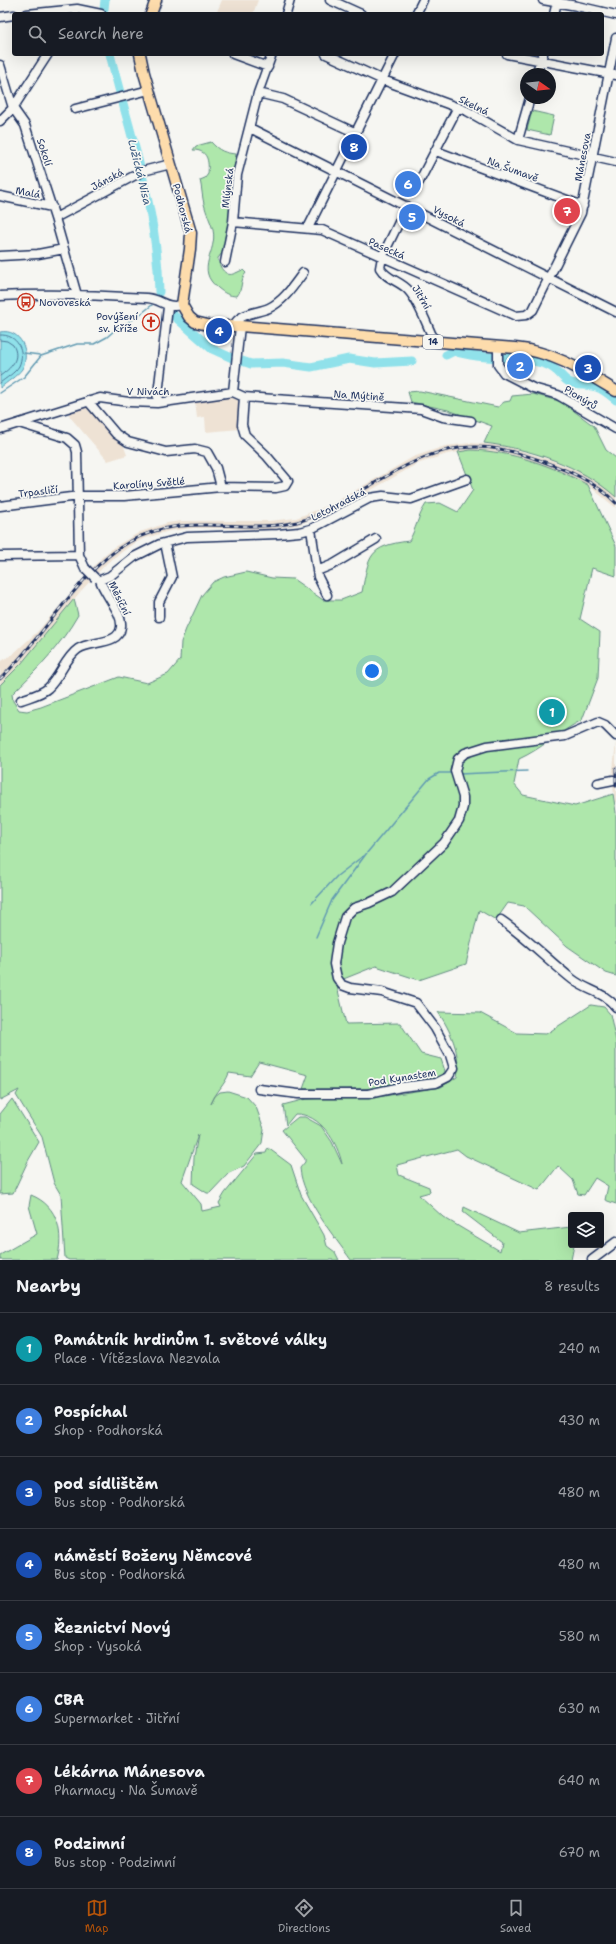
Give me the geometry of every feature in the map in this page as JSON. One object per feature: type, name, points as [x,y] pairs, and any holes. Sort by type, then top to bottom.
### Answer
[{"type":"main road","points":[[152,12],[156,0]]},
{"type":"main road","name":"Podhorská","points":[[140,56],[191,233],[182,305]]},
{"type":"main road","name":"14","points":[[182,305],[189,317],[195,322],[212,326],[237,326],[436,342],[497,354],[539,352],[554,356],[616,391]]},
{"type":"street","points":[[75,12],[77,0]]},
{"type":"street","points":[[287,12],[290,0]]},
{"type":"street","points":[[330,0],[357,12]]},
{"type":"street","points":[[417,12],[423,0]]},
{"type":"street","points":[[543,0],[578,3],[616,15]]},
{"type":"street","points":[[554,12],[557,2]]},
{"type":"street","points":[[0,17],[12,16]]},
{"type":"street","name":"Mánesova","points":[[526,315],[533,310],[579,219],[583,206],[592,157],[613,74],[616,38]]},
{"type":"street","points":[[0,121],[13,108],[47,56]]},
{"type":"street","points":[[238,56],[268,67]]},
{"type":"street","name":"Mlýnská","points":[[225,262],[233,222],[237,175],[258,93],[271,56]]},
{"type":"street","name":"Skelná","points":[[330,56],[383,80],[458,107],[518,140],[616,162]]},
{"type":"street","points":[[308,228],[394,56]]},
{"type":"street","points":[[530,56],[542,57],[613,74]]},
{"type":"street","points":[[538,68],[542,57]]},
{"type":"street","name":"Sokolí","points":[[0,65],[13,108],[25,125],[52,207],[78,295]]},
{"type":"street","points":[[75,109],[149,90]]},
{"type":"street","points":[[258,93],[283,99],[356,134]]},
{"type":"street","points":[[518,140],[528,104]]},
{"type":"street","points":[[419,182],[458,107]]},
{"type":"street","name":"Vysoká","points":[[250,128],[616,312]]},
{"type":"street","name":"Na Šumavě","points":[[436,151],[583,206]]},
{"type":"street","name":"Jánská","points":[[55,218],[139,173],[171,164]]},
{"type":"street","name":"Malá","points":[[0,196],[52,207]]},
{"type":"street","points":[[382,257],[407,206]]},
{"type":"street","name":"Pasecká","points":[[233,222],[322,230],[512,314],[521,316],[526,315]]},
{"type":"street","points":[[0,256],[38,254],[64,249]]},
{"type":"street","name":"Jitřní","points":[[382,257],[380,268],[384,275],[403,285],[410,292],[436,342]]},
{"type":"street","points":[[233,392],[237,326],[236,321],[242,317],[270,307],[280,300],[304,272]]},
{"type":"street","points":[[0,296],[78,295],[151,298],[168,306],[182,305]]},
{"type":"street","points":[[157,403],[168,306]]},
{"type":"street","name":"Pionýrů","points":[[497,354],[499,368],[504,373],[533,388],[558,395],[616,429]]},
{"type":"street","name":"V Nivách","points":[[0,429],[100,398],[129,402],[157,403],[233,392]]},
{"type":"street","name":"Na Mýtině","points":[[233,392],[244,397],[421,409],[443,417],[471,421]]},
{"type":"street","name":"Karolíny Světlé","points":[[79,496],[124,496],[222,487],[276,488],[285,486],[288,482],[266,455],[245,435],[242,425],[244,397]]},
{"type":"street","points":[[88,401],[116,434],[128,442],[166,452],[195,449],[207,452],[216,468],[222,487]]},
{"type":"street","name":"Měsíční","points":[[19,423],[67,438],[75,444],[77,452],[79,496],[79,554],[85,568],[97,579],[120,618],[121,627],[118,635],[108,640],[85,645],[77,650],[48,689],[20,700]]},
{"type":"street","name":"Letohradská","points":[[97,579],[110,576],[134,557],[165,543],[187,537],[278,534],[311,529],[370,498],[383,496],[411,499],[467,479]]},
{"type":"street","name":"Trpasličí","points":[[0,506],[79,496]]},
{"type":"street","name":"Letohradská","points":[[311,529],[318,577],[327,595]]},
{"type":"street","points":[[317,571],[334,564],[376,539]]},
{"type":"street","points":[[159,617],[159,602],[172,577],[165,543]]},
{"type":"street","points":[[0,556],[79,554]]},
{"type":"street","name":"Pod Kynastem","points":[[259,1089],[298,1094],[368,1094],[401,1087],[436,1083],[448,1077],[454,1068],[450,1055],[435,1028],[416,1003],[382,992],[350,988],[342,985],[337,978],[334,964],[337,943],[345,917],[354,908],[369,903],[392,892],[444,843],[459,821],[463,807],[463,796],[454,771],[458,759],[465,753],[487,746],[565,736],[598,722],[605,725],[616,736]]},
{"type":"street","points":[[598,783],[613,780]]},
{"type":"street","points":[[501,920],[573,980],[597,991],[612,1002],[616,1007]]},
{"type":"street","points":[[592,1260],[616,1242]]},
{"type":"shaded area","points":[[222,0],[258,0],[254,12],[217,12]]},
{"type":"shaded area","points":[[228,397],[242,400],[240,429],[206,432],[205,417],[197,418],[195,401]]},
{"type":"shaded area","points":[[88,405],[123,444],[127,455],[108,461],[70,417],[68,411]]},
{"type":"shaded area","points":[[471,443],[497,445],[515,449],[551,460],[580,472],[604,487],[616,497],[616,508],[588,485],[563,473],[513,456],[496,452],[471,450],[447,454],[417,464],[336,510],[297,525],[270,529],[194,528],[169,531],[143,539],[130,546],[107,563],[80,592],[21,664],[0,685],[0,662],[13,654],[38,631],[102,557],[114,547],[140,532],[167,523],[182,521],[269,521],[296,518],[332,504],[413,457],[445,446]]},
{"type":"shaded area","points":[[616,742],[616,812],[612,778]]},
{"type":"green space","points":[[532,111],[554,116],[550,135],[527,130]]},
{"type":"green space","points":[[211,142],[222,151],[236,154],[229,219],[225,238],[226,248],[218,258],[218,261],[227,274],[233,274],[243,270],[246,273],[237,296],[229,295],[220,290],[211,281],[208,274],[208,260],[214,238],[213,230],[204,204],[200,180],[205,178],[208,174],[208,161],[205,154],[198,150],[193,150],[196,146]]},
{"type":"green space","points":[[420,391],[498,407],[504,402],[510,401],[512,396],[533,394],[562,402],[594,426],[606,450],[616,458],[616,497],[587,476],[554,460],[519,449],[484,443],[492,426],[448,410],[411,402],[408,392]]},
{"type":"green space","points":[[471,450],[501,453],[531,461],[561,472],[588,485],[616,546],[616,576],[592,568],[580,619],[600,632],[598,678],[582,720],[519,759],[514,784],[523,795],[575,806],[613,794],[616,812],[616,976],[606,973],[567,946],[524,906],[508,903],[496,920],[479,910],[466,964],[419,980],[376,966],[336,982],[346,1024],[400,1023],[421,1054],[441,1059],[445,1071],[442,1077],[425,1082],[390,1087],[303,1089],[308,1075],[259,1062],[250,1076],[229,1073],[215,1095],[211,1104],[215,1096],[220,1092],[228,1091],[247,1097],[256,1107],[264,1129],[262,1143],[244,1166],[229,1173],[210,1193],[207,1193],[193,1184],[194,1157],[198,1135],[182,1181],[201,1204],[202,1211],[221,1207],[219,1203],[225,1193],[257,1154],[266,1153],[268,1148],[291,1165],[301,1195],[324,1235],[327,1246],[335,1252],[339,1260],[69,1260],[65,1258],[61,1195],[54,1183],[42,1137],[16,1095],[19,1090],[0,1100],[0,685],[21,664],[74,599],[78,615],[64,637],[48,657],[12,694],[13,701],[19,710],[27,711],[41,707],[119,677],[147,683],[168,674],[180,660],[181,642],[202,595],[213,582],[224,577],[246,572],[272,578],[293,579],[323,600],[341,600],[362,592],[369,561],[373,555],[385,546],[409,541],[426,504],[440,503],[458,512],[473,490],[458,452]]},
{"type":"green space","points":[[591,1005],[604,1007],[610,1014],[616,1041],[616,1204],[605,1200],[608,1186],[595,1178],[584,1195],[578,1194],[573,1180],[558,1166],[539,1190],[466,1156],[457,1149],[397,1165],[399,1175],[429,1187],[430,1192],[419,1195],[443,1217],[500,1251],[502,1242],[463,1212],[464,1207],[519,1233],[568,1227],[568,1248],[573,1248],[571,1260],[351,1260],[320,1216],[306,1192],[300,1168],[305,1162],[305,1159],[282,1130],[298,1117],[305,1117],[321,1126],[332,1142],[342,1164],[340,1156],[332,1139],[320,1124],[312,1118],[295,1114],[286,1125],[283,1105],[306,1099],[384,1096],[441,1087],[457,1077],[458,1060],[451,1035],[438,1012],[480,1013],[517,1033],[546,1034]]},
{"type":"green space","points":[[12,1099],[39,1142],[13,1193],[0,1194],[0,1114]]},
{"type":"green space","points":[[31,1195],[48,1206],[57,1222],[60,1240],[57,1260],[0,1260],[0,1255],[37,1234],[29,1206]]},
{"type":"water","points":[[0,332],[14,334],[19,338],[25,349],[25,356],[20,372],[0,388]]},
{"type":"waterway","name":"Lužická Nisa","points":[[104,9],[105,0]]},
{"type":"waterway","name":"Lužická Nisa","points":[[111,56],[148,202],[154,232],[159,292]]},
{"type":"waterway","points":[[0,393],[24,377],[41,356],[77,344],[94,344],[137,317],[152,305]]},
{"type":"waterway","name":"Lužická Nisa","points":[[172,314],[212,349],[232,358]]},
{"type":"waterway","name":"Lužická Nisa","points":[[446,355],[454,351],[476,356],[534,361],[550,366],[571,383],[599,388],[616,400]]},
{"type":"waterway","points":[[24,353],[40,355]]},
{"type":"waterway","name":"Lužická Nisa","points":[[242,361],[251,364],[283,363],[311,367],[349,359],[375,363],[412,361]]},
{"type":"waterway","points":[[459,774],[527,771]]},
{"type":"waterway","points":[[316,937],[332,900],[366,854],[429,779],[439,773],[452,773]]},
{"type":"waterway","points":[[312,903],[337,876],[363,856]]},
{"type":"railway","points":[[0,679],[16,663],[62,606],[94,570],[111,554],[129,542],[150,532],[171,527],[192,525],[254,526],[297,522],[330,509],[384,477],[426,457],[446,450],[466,447],[488,448],[512,452],[539,460],[570,472],[590,482],[616,503]]},
{"type":"railway","points":[[616,768],[616,786]]},
{"type":"place","name":"Podzimní","points":[[354,147]]},
{"type":"place","name":"CBA","points":[[408,184]]},
{"type":"place","name":"Lékárna Mánesova","points":[[567,211]]},
{"type":"place","name":"Řeznictví Nový","points":[[412,217]]},
{"type":"place","name":"Novoveská","points":[[26,302]]},
{"type":"place","name":"Povýšení sv. Kříže","points":[[151,322]]},
{"type":"place","name":"náměstí Boženy Němcové","points":[[219,331]]},
{"type":"place","name":"Pospíchal","points":[[520,366]]},
{"type":"place","name":"pod sídlištěm","points":[[588,368]]},
{"type":"place","name":"Památník hrdinům 1. světové války","points":[[552,712]]}]
